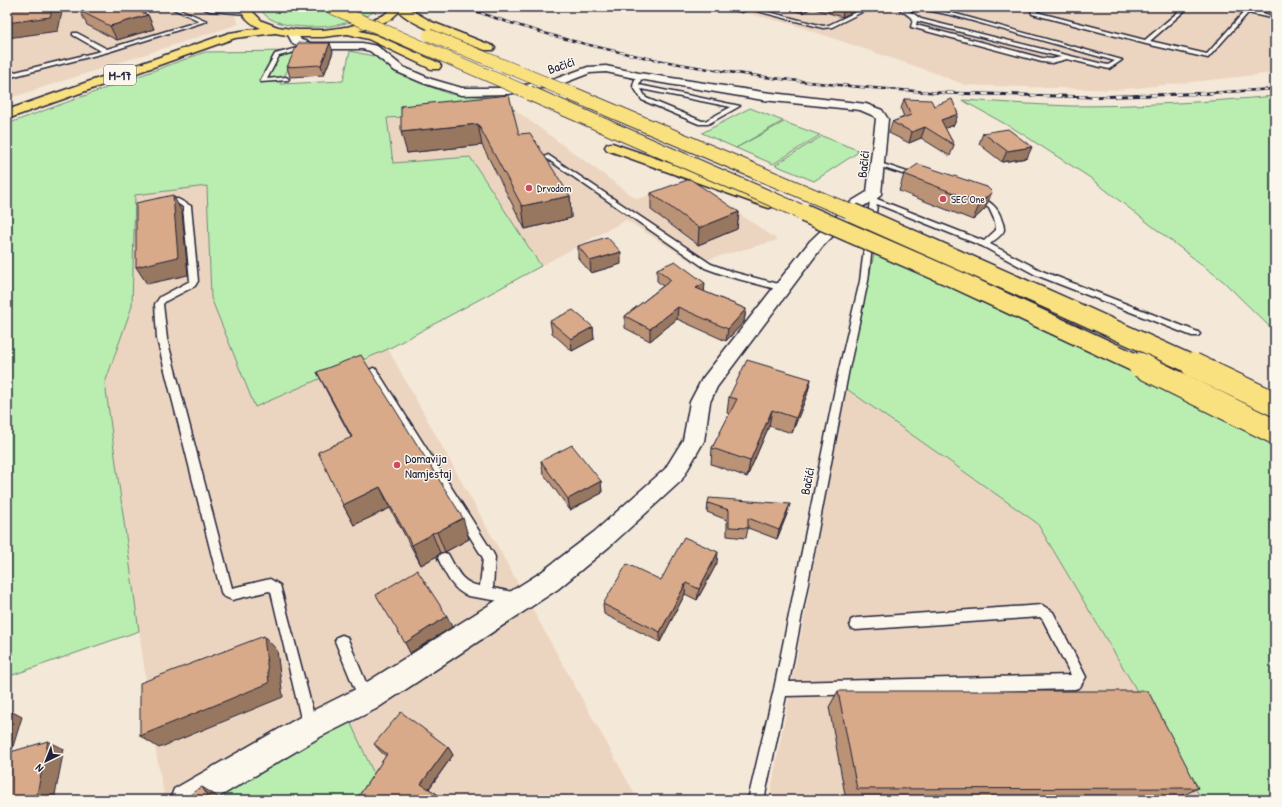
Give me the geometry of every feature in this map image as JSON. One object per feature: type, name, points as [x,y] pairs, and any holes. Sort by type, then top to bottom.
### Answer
[{"type":"main road","points":[[330,7],[955,279],[1085,339],[1275,432]]},
{"type":"main road","points":[[363,7],[640,122],[905,236],[1161,350],[1275,404]]},
{"type":"main road","points":[[400,7],[405,13],[422,21],[688,128],[833,197],[1193,355],[1275,400]]},
{"type":"main road","name":"M-17","points":[[7,114],[233,35],[275,30],[324,33],[344,30],[360,27],[387,18],[396,12],[400,7]]},
{"type":"main road","name":"M-17","points":[[233,35],[248,25],[250,14],[275,30]]},
{"type":"main road","points":[[344,30],[372,37],[449,73]]},
{"type":"main road","points":[[464,80],[512,102]]},
{"type":"main road","points":[[598,141],[692,177],[808,216]]},
{"type":"street","points":[[292,32],[297,42],[307,46],[307,40],[324,33]]},
{"type":"street","name":"Bačići","points":[[307,46],[362,46],[374,48],[399,69],[427,81],[460,92],[508,91],[555,83],[588,70],[606,68],[638,81],[842,104],[871,109],[878,113],[882,119],[874,197]]},
{"type":"street","points":[[185,800],[310,727],[366,699],[549,581],[602,540],[673,475],[693,441],[700,402],[709,384],[784,288],[816,244],[857,204],[874,197]]},
{"type":"lane","points":[[7,76],[106,50],[205,21],[171,7]]},
{"type":"lane","points":[[204,7],[220,7]]},
{"type":"lane","points":[[204,7],[218,11],[250,14]]},
{"type":"lane","points":[[744,7],[811,26],[823,27],[830,26],[870,7]]},
{"type":"lane","points":[[1041,7],[1033,11],[1034,13],[1146,42],[1208,56],[1247,11]]},
{"type":"lane","points":[[1146,42],[1186,7]]},
{"type":"lane","points":[[1241,7],[1247,11],[1275,18]]},
{"type":"lane","points":[[902,8],[922,8],[956,15],[1119,60],[1108,67],[1068,58],[915,19],[902,8]]},
{"type":"lane","points":[[1269,17],[1275,12]]},
{"type":"lane","points":[[915,19],[913,26],[943,35],[1042,60],[1052,61],[1068,58]]},
{"type":"lane","points":[[76,34],[106,50]]},
{"type":"lane","points":[[286,79],[262,81],[277,55],[307,46]]},
{"type":"lane","points":[[638,81],[737,106],[706,123],[701,124],[644,99],[638,81]]},
{"type":"lane","points":[[548,157],[708,266],[730,274],[784,288]]},
{"type":"lane","points":[[877,164],[927,181]]},
{"type":"lane","points":[[970,196],[989,204],[1000,227],[1000,231],[985,244]]},
{"type":"lane","points":[[874,197],[985,244],[1039,273],[1195,334]]},
{"type":"lane","name":"Bačići","points":[[756,800],[781,689],[844,369],[864,281],[874,197]]},
{"type":"lane","points":[[149,202],[178,201],[187,206],[194,281],[192,284],[163,299],[159,304],[162,339],[227,592],[232,594],[270,585],[276,589],[310,727]]},
{"type":"lane","points":[[373,371],[489,557],[486,593]]},
{"type":"lane","points":[[444,558],[455,579],[468,590],[522,598]]},
{"type":"lane","points":[[781,689],[1075,682],[1079,677],[1048,616],[1042,612],[856,624]]},
{"type":"lane","points":[[342,641],[366,699]]},
{"type":"shaded area","points":[[7,7],[221,7],[233,12],[239,24],[7,99]]},
{"type":"shaded area","points":[[721,7],[1275,7],[1275,73],[1117,90],[965,85],[932,72],[791,24]]},
{"type":"shaded area","points":[[515,110],[637,199],[691,181],[778,240],[694,263],[626,220],[541,266],[470,157],[393,163],[387,118]]},
{"type":"shaded area","points":[[207,186],[211,298],[255,406],[388,349],[637,798],[647,800],[165,800],[156,753],[105,383],[132,306],[135,195]]},
{"type":"shaded area","points":[[844,387],[1037,523],[1202,800],[769,800],[808,598]]},
{"type":"green space","points":[[262,7],[379,7],[369,15],[355,21],[338,25],[301,27],[284,24],[270,19],[261,10]]},
{"type":"green space","points":[[298,51],[280,84],[343,81],[350,51],[378,57],[428,86],[450,94],[490,97],[515,110],[387,118],[393,163],[470,157],[541,266],[388,349],[255,407],[211,298],[207,186],[135,195],[132,306],[105,383],[139,631],[7,677],[7,124],[205,52]]},
{"type":"green space","points":[[1275,96],[1275,332],[1223,281],[1089,177],[1016,130],[962,100],[1058,106],[1097,106],[1174,103]]},
{"type":"green space","points":[[750,108],[783,121],[736,148],[702,133]]},
{"type":"green space","points":[[784,122],[820,135],[773,164],[736,148]]},
{"type":"green space","points":[[822,136],[860,151],[814,181],[775,165]]},
{"type":"green space","points":[[875,250],[1112,362],[1275,444],[1275,800],[1202,800],[1037,523],[844,387]]},
{"type":"green space","points":[[346,713],[386,800],[205,800]]},
{"type":"building","points":[[7,7],[53,7],[50,17],[7,23]]},
{"type":"building","points":[[96,7],[129,7],[148,15],[110,26],[80,11]]},
{"type":"building","points":[[298,43],[330,43],[321,65],[287,67]]},
{"type":"building","points":[[509,95],[519,134],[530,133],[570,196],[522,206],[478,124],[401,132],[401,106]]},
{"type":"building","points":[[904,99],[931,100],[934,106],[952,99],[958,114],[941,120],[954,145],[925,127],[912,132],[892,122],[911,115]]},
{"type":"building","points":[[1008,129],[1032,147],[1007,151],[983,133]]},
{"type":"building","points":[[918,164],[987,187],[992,192],[980,203],[904,174]]},
{"type":"building","points":[[690,179],[739,212],[699,228],[651,193]]},
{"type":"building","points":[[173,195],[178,257],[136,267],[136,203]]},
{"type":"building","points":[[607,237],[621,252],[590,261],[578,246]]},
{"type":"building","points":[[675,261],[705,283],[696,288],[746,309],[728,329],[678,307],[650,329],[625,316],[671,280],[657,269]]},
{"type":"building","points":[[573,310],[593,327],[571,339],[550,321]]},
{"type":"building","name":"Domavija Namjestaj","points":[[361,355],[463,518],[437,532],[432,533],[412,545],[380,487],[343,505],[318,452],[352,437],[317,372]]},
{"type":"building","points":[[747,360],[811,379],[796,418],[772,410],[750,461],[712,448],[737,399],[729,397]]},
{"type":"building","points":[[572,445],[601,481],[568,499],[541,461]]},
{"type":"building","points":[[709,498],[790,504],[779,530],[748,518],[748,528],[729,527],[729,510],[708,503]]},
{"type":"building","points":[[684,537],[718,552],[699,589],[686,583],[660,632],[603,604],[627,564],[661,580]]},
{"type":"building","points":[[417,570],[447,616],[405,643],[376,595]]},
{"type":"building","points":[[264,636],[269,683],[140,736],[140,683]]},
{"type":"building","points":[[838,691],[1148,691],[1198,788],[857,789]]},
{"type":"building","points":[[401,712],[448,747],[421,784],[437,794],[433,800],[356,800],[387,754],[374,744]]},
{"type":"building","points":[[48,741],[37,794],[20,800],[7,800],[7,753]]},
{"type":"building","points":[[202,787],[210,800],[184,800],[195,791]]},
{"type":"railway","points":[[464,7],[524,27],[586,44],[648,58],[773,78],[837,85],[949,93]]},
{"type":"railway","points":[[1201,93],[1275,89]]},
{"type":"railway","points":[[949,93],[1093,97],[1201,93]]},
{"type":"railway","points":[[949,93],[964,94]]},
{"type":"railway","points":[[1191,94],[1201,93]]},
{"type":"railway","points":[[1201,93],[1213,93]]},
{"type":"place","name":"Drvodom","points":[[529,188]]},
{"type":"place","name":"SEC One","points":[[943,199]]},
{"type":"place","name":"Domavija Namjestaj","points":[[397,465]]}]
